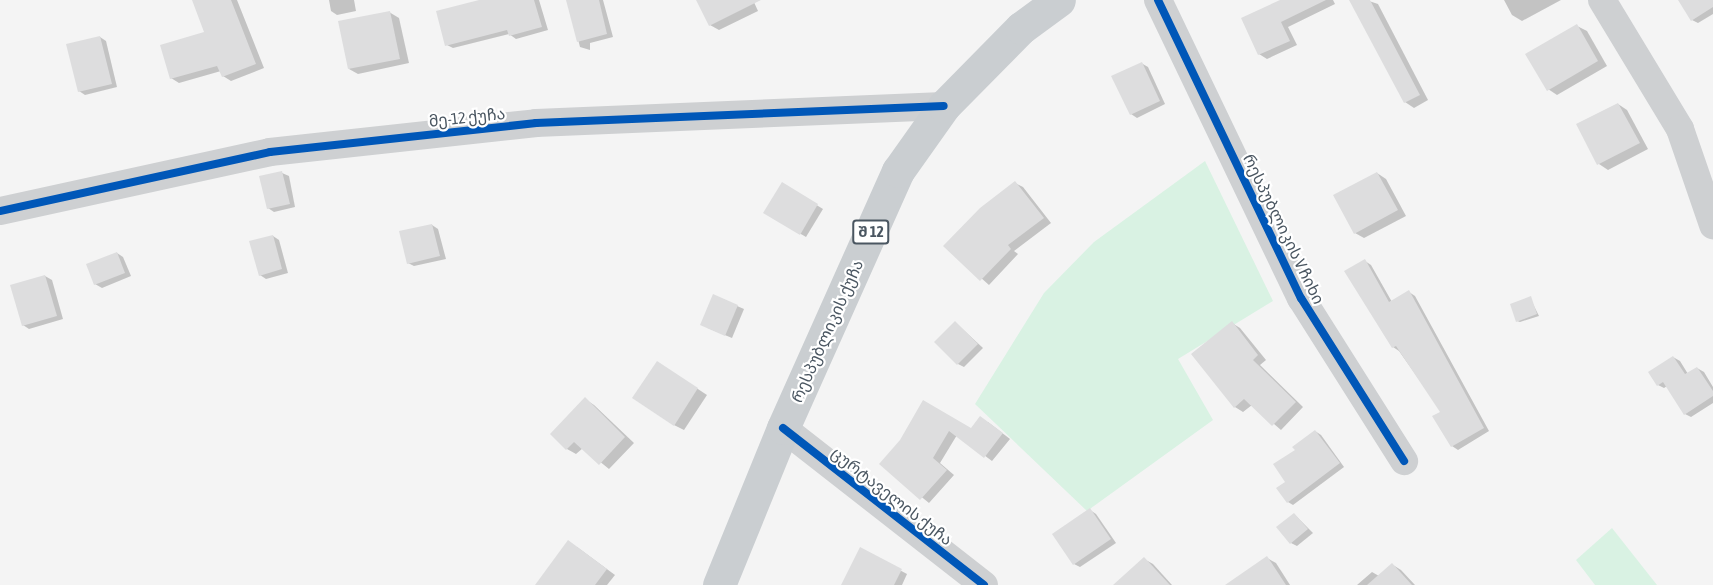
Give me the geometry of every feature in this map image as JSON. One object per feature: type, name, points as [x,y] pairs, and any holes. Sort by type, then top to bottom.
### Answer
[{"type":"main road","name":"რესპუბლიკის ქუჩა","points":[[719,585],[783,428],[898,171],[944,106],[1021,28],[1059,0]]},
{"type":"street","name":"რესპუბლიკის V ჩიხი","points":[[1158,0],[1301,298],[1404,460]]},
{"type":"street","points":[[1602,0],[1680,129],[1713,225]]},
{"type":"street","name":"მე-12 ქუჩა","points":[[0,211],[270,152],[536,123],[944,106]]},
{"type":"street","name":"ცურტაველის ქუჩა","points":[[783,428],[984,585]]},
{"type":"green space","points":[[1205,161],[1273,301],[1178,359],[1213,420],[1087,511],[975,404],[1044,293],[1094,242]]},
{"type":"green space","points":[[1612,528],[1657,585],[1595,585],[1576,560]]},
{"type":"building","points":[[192,0],[231,0],[256,64],[222,77],[217,66],[170,79],[160,45],[204,32]]},
{"type":"building","points":[[479,0],[534,0],[542,27],[509,36],[507,30],[445,46],[436,11]]},
{"type":"building","points":[[566,0],[599,0],[607,34],[577,42]]},
{"type":"building","points":[[696,0],[761,0],[709,26]]},
{"type":"building","points":[[1280,0],[1326,0],[1281,22],[1290,41],[1258,55],[1241,18]]},
{"type":"building","points":[[1349,0],[1370,0],[1420,95],[1404,103]]},
{"type":"building","points":[[1678,0],[1713,0],[1713,7],[1691,21]]},
{"type":"building","points":[[390,11],[400,59],[348,69],[338,21]]},
{"type":"building","points":[[1577,24],[1598,61],[1547,91],[1525,54]]},
{"type":"building","points":[[100,36],[112,84],[78,92],[66,44]]},
{"type":"building","points":[[1142,62],[1160,101],[1130,115],[1111,76]]},
{"type":"building","points":[[1618,103],[1640,143],[1597,165],[1576,124]]},
{"type":"building","points":[[282,171],[290,204],[267,209],[259,176]]},
{"type":"building","points":[[1377,172],[1398,210],[1354,234],[1333,195]]},
{"type":"building","points":[[1015,181],[1044,218],[1008,245],[1011,249],[980,281],[943,246],[980,208]]},
{"type":"building","points":[[782,182],[818,204],[800,235],[763,213]]},
{"type":"building","points":[[432,224],[440,256],[407,264],[399,231]]},
{"type":"building","points":[[273,235],[282,269],[259,276],[249,241]]},
{"type":"building","points":[[117,252],[125,273],[94,285],[86,264]]},
{"type":"building","points":[[1365,259],[1389,302],[1409,290],[1484,428],[1451,447],[1432,416],[1440,412],[1396,346],[1392,348],[1344,271]]},
{"type":"building","points":[[45,275],[57,316],[22,326],[10,285]]},
{"type":"building","points":[[713,294],[738,305],[725,336],[700,325]]},
{"type":"building","points":[[1531,296],[1537,314],[1516,322],[1510,304]]},
{"type":"building","points":[[955,321],[978,344],[957,365],[934,342]]},
{"type":"building","points":[[1232,321],[1258,355],[1253,360],[1296,402],[1272,426],[1244,399],[1234,408],[1191,354]]},
{"type":"building","points":[[1673,356],[1685,374],[1697,367],[1713,391],[1713,396],[1684,415],[1663,382],[1657,386],[1648,372]]},
{"type":"building","points":[[657,361],[698,388],[674,426],[632,398]]},
{"type":"building","points":[[585,397],[625,437],[599,465],[574,442],[566,450],[550,434]]},
{"type":"building","points":[[923,400],[971,428],[980,416],[1003,433],[984,458],[949,431],[933,458],[947,470],[920,500],[879,464],[900,440]]},
{"type":"building","points":[[1315,430],[1340,463],[1287,503],[1276,488],[1285,482],[1273,464],[1295,450],[1292,447]]},
{"type":"building","points":[[1090,508],[1111,539],[1073,565],[1052,534]]},
{"type":"building","points":[[1294,513],[1308,529],[1290,544],[1276,527]]},
{"type":"building","points":[[568,540],[607,569],[595,585],[535,585]]},
{"type":"building","points":[[860,547],[902,569],[894,585],[841,585]]},
{"type":"building","points":[[1267,556],[1286,585],[1225,585]]},
{"type":"building","points":[[1144,557],[1170,585],[1113,585]]},
{"type":"building","points":[[1392,563],[1412,585],[1367,585]]},
{"type":"cycle path","points":[[1158,0],[1301,298],[1404,461]]},
{"type":"cycle path","points":[[0,211],[270,152],[536,123],[944,106]]},
{"type":"cycle path","points":[[783,428],[984,585]]}]
